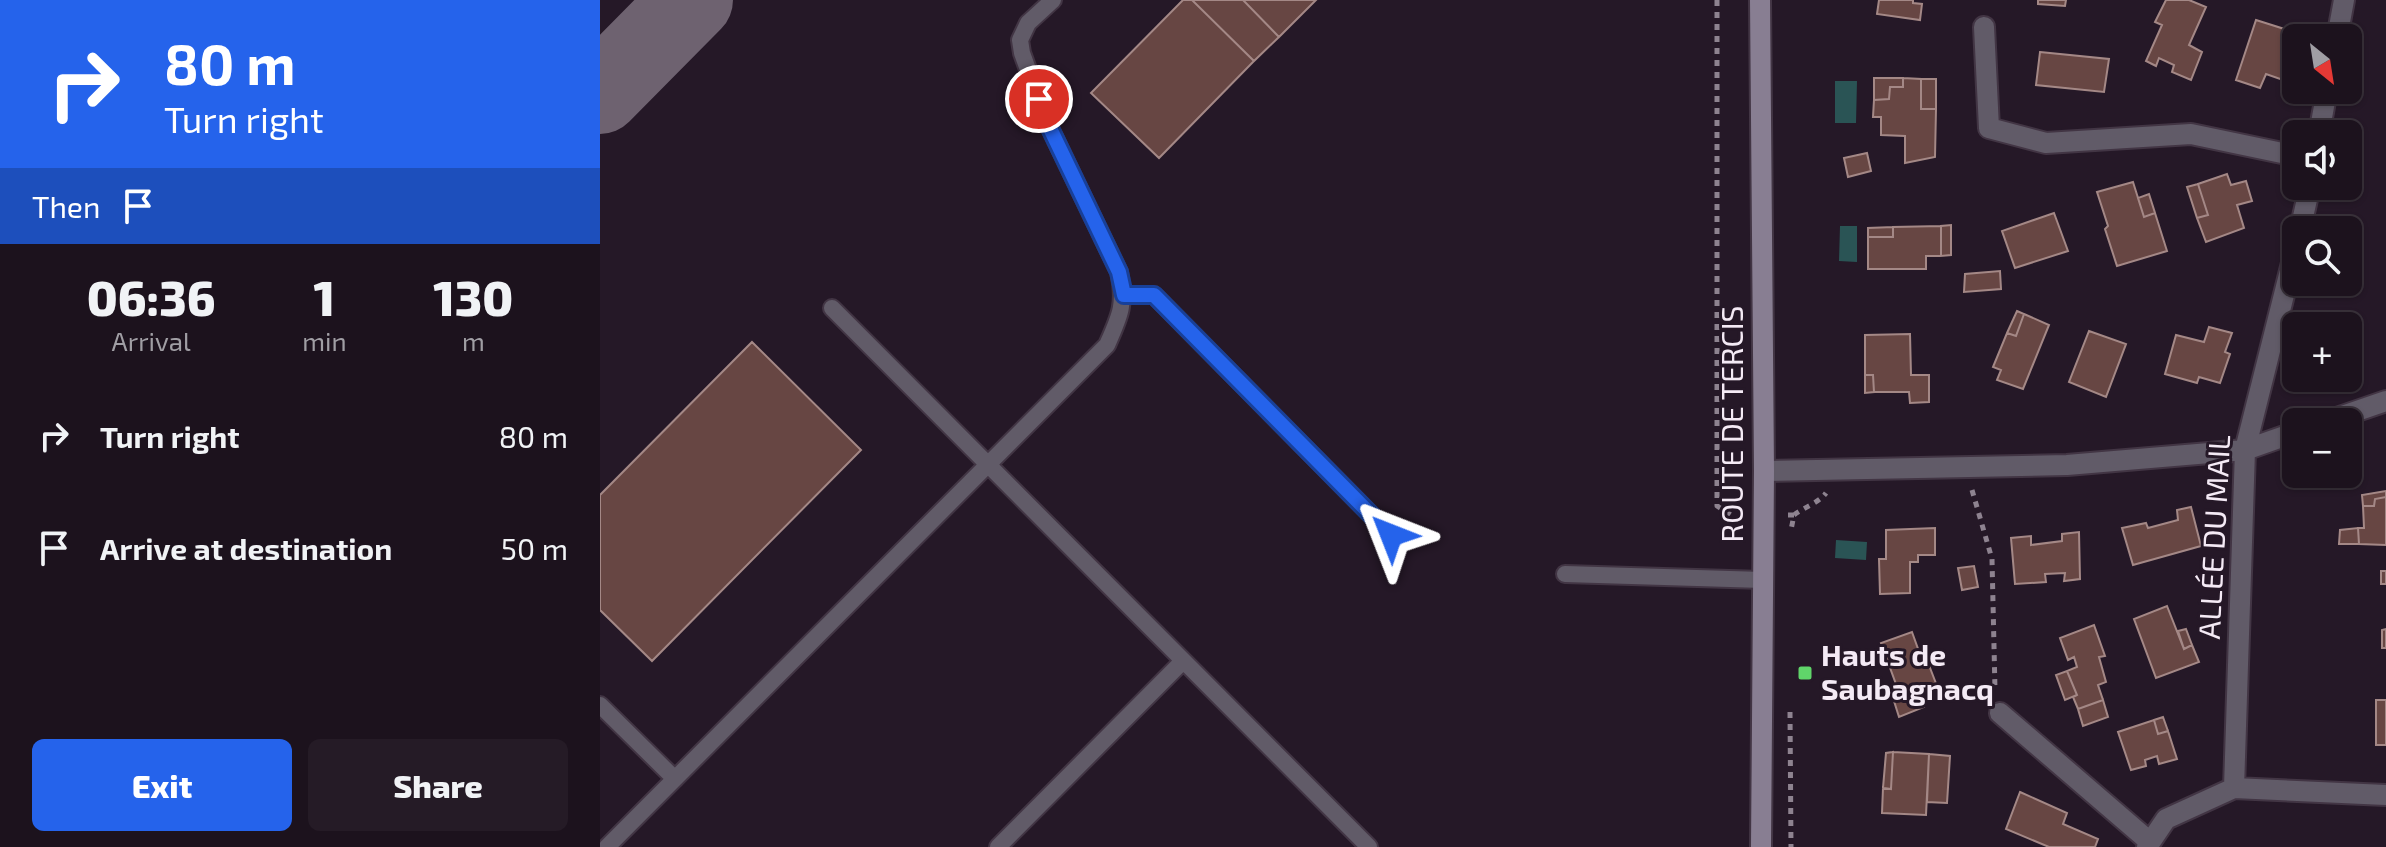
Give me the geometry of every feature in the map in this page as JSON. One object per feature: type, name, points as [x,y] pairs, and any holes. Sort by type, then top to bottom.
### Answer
[{"type":"main road","name":"ROUTE DE TERCIS","points":[[1760,0],[1764,471],[1761,847]]},
{"type":"street","points":[[2340,24],[2344,0]]},
{"type":"street","points":[[1984,27],[1989,128],[2046,143],[2191,134],[2282,153]]},
{"type":"street","name":"ALLÉE DU MAIL","points":[[2234,788],[2245,450],[2284,296]]},
{"type":"street","points":[[2362,409],[2386,401]]},
{"type":"street","points":[[1764,471],[2067,465],[2245,450],[2282,437]]},
{"type":"street","points":[[2000,713],[2149,844],[2166,819],[2234,788],[2386,795]]},
{"type":"lane","points":[[607,847],[1107,345],[1120,315],[1124,295],[1119,272],[1047,122],[1022,53],[1020,40],[1028,23],[1053,0]]},
{"type":"lane","points":[[1124,295],[1154,295],[1391,535]]},
{"type":"lane","points":[[832,308],[1369,847]]},
{"type":"lane","points":[[1565,574],[1763,580]]},
{"type":"lane","points":[[998,847],[1183,661]]},
{"type":"lane","points":[[600,705],[675,779]]},
{"type":"path","points":[[1717,0],[1717,506],[1734,517]]},
{"type":"path","points":[[1963,467],[1992,559],[1994,682],[2000,713]]},
{"type":"path","points":[[1794,515],[1823,498],[1827,492]]},
{"type":"shaded area","points":[[1835,81],[1857,81],[1856,123],[1835,123]]},
{"type":"shaded area","points":[[1840,226],[1857,226],[1857,262],[1839,261]]},
{"type":"shaded area","points":[[1836,540],[1867,542],[1866,560],[1835,558]]},
{"type":"building","points":[[1183,0],[1192,0],[1254,61],[1159,158],[1091,93]]},
{"type":"building","points":[[1192,0],[1243,0],[1279,37],[1254,61]]},
{"type":"building","points":[[1243,0],[1316,0],[1279,37]]},
{"type":"building","points":[[1879,0],[1913,0],[1913,3],[1922,4],[1920,20],[1877,14]]},
{"type":"building","points":[[2038,0],[2066,0],[2065,6],[2038,4]]},
{"type":"building","points":[[2166,0],[2189,0],[2206,7],[2189,45],[2202,52],[2191,80],[2172,72],[2174,65],[2159,58],[2156,66],[2146,61],[2162,25],[2155,22]]},
{"type":"building","points":[[2256,20],[2282,28],[2282,80],[2266,74],[2260,88],[2236,80]]},
{"type":"building","points":[[2040,52],[2109,59],[2104,92],[2036,85]]},
{"type":"building","points":[[1874,78],[1903,78],[1903,87],[1890,87],[1889,99],[1874,100]]},
{"type":"building","points":[[1903,78],[1921,79],[1921,109],[1936,109],[1935,157],[1905,163],[1905,136],[1881,135],[1881,117],[1873,117],[1874,100],[1889,99],[1890,87],[1903,87]]},
{"type":"building","points":[[1921,79],[1936,79],[1936,109],[1921,109]]},
{"type":"building","points":[[1867,153],[1871,171],[1848,177],[1844,158]]},
{"type":"building","points":[[2227,174],[2231,185],[2246,181],[2252,201],[2237,205],[2244,228],[2206,242],[2197,218],[2208,215],[2198,184]]},
{"type":"building","points":[[2133,182],[2144,217],[2155,213],[2167,251],[2117,266],[2097,192]]},
{"type":"building","points":[[2198,184],[2208,215],[2197,218],[2187,187]]},
{"type":"building","points":[[2149,194],[2155,213],[2144,217],[2138,198]]},
{"type":"building","points":[[2054,213],[2068,251],[2015,268],[2002,231]]},
{"type":"building","points":[[1951,225],[1951,255],[1941,256],[1941,226]]},
{"type":"building","points":[[1941,226],[1941,256],[1926,256],[1926,269],[1868,269],[1868,237],[1893,237],[1893,227]]},
{"type":"building","points":[[1893,227],[1893,237],[1868,237],[1868,228]]},
{"type":"building","points":[[2000,271],[2001,289],[1964,292],[1965,274]]},
{"type":"building","points":[[2017,311],[2024,314],[2016,336],[2007,333]]},
{"type":"building","points":[[2024,314],[2049,325],[2023,389],[1997,380],[2001,370],[1993,367],[2007,333],[2016,336]]},
{"type":"building","points":[[2209,327],[2232,333],[2225,352],[2230,354],[2220,383],[2199,377],[2197,383],[2165,374],[2176,335],[2204,342]]},
{"type":"building","points":[[2089,331],[2126,344],[2106,397],[2069,382]]},
{"type":"building","points":[[1910,334],[1911,375],[1929,375],[1929,402],[1910,403],[1909,392],[1874,392],[1873,375],[1865,375],[1865,335]]},
{"type":"building","points":[[752,342],[861,450],[652,661],[600,610],[600,495]]},
{"type":"building","points":[[1865,375],[1873,375],[1874,392],[1865,393]]},
{"type":"building","points":[[2386,491],[2386,497],[2375,499],[2374,506],[2363,506],[2362,495]]},
{"type":"building","points":[[2386,497],[2386,545],[2359,544],[2358,528],[2364,528],[2363,506],[2374,506],[2375,499]]},
{"type":"building","points":[[2191,507],[2201,546],[2133,565],[2122,528],[2146,523],[2148,528],[2178,520],[2177,510]]},
{"type":"building","points":[[1935,528],[1935,555],[1918,555],[1918,562],[1910,562],[1910,593],[1880,594],[1879,559],[1886,559],[1886,530]]},
{"type":"building","points":[[2358,528],[2359,544],[2339,544],[2340,530]]},
{"type":"building","points":[[2079,532],[2080,579],[2064,581],[2065,573],[2045,574],[2046,582],[2015,584],[2011,538],[2031,536],[2031,545],[2062,541],[2062,534]]},
{"type":"building","points":[[1974,566],[1978,587],[1962,590],[1958,568]]},
{"type":"building","points":[[2381,571],[2386,571],[2386,584],[2381,584]]},
{"type":"building","points":[[2167,606],[2184,649],[2192,645],[2199,662],[2156,678],[2134,619]]},
{"type":"building","points":[[2094,625],[2105,656],[2099,657],[2106,682],[2098,685],[2103,700],[2078,709],[2073,697],[2077,695],[2067,671],[2077,667],[2074,657],[2068,660],[2060,638]]},
{"type":"building","points":[[2186,629],[2192,645],[2184,649],[2178,631]]},
{"type":"building","points":[[2386,629],[2386,648],[2382,648],[2382,630]]},
{"type":"building","points":[[1912,632],[1937,686],[1920,691],[1924,707],[1899,717],[1894,701],[1901,698],[1881,643]]},
{"type":"building","points":[[2067,671],[2077,695],[2065,700],[2056,675]]},
{"type":"building","points":[[2103,700],[2108,717],[2083,726],[2078,709]]},
{"type":"building","points":[[2376,700],[2386,700],[2386,745],[2376,745]]},
{"type":"building","points":[[2163,717],[2168,731],[2158,734],[2154,720]]},
{"type":"building","points":[[2154,720],[2158,734],[2168,731],[2177,759],[2159,764],[2157,756],[2145,760],[2146,766],[2131,770],[2118,732]]},
{"type":"building","points":[[1893,752],[1891,789],[1883,788],[1886,753]]},
{"type":"building","points":[[1893,752],[1929,754],[1926,815],[1882,813],[1883,788],[1891,789]]},
{"type":"building","points":[[1929,754],[1950,756],[1947,803],[1927,802]]},
{"type":"building","points":[[2020,792],[2067,813],[2063,824],[2098,839],[2095,847],[2049,847],[2006,829]]},
{"type":"taxiway","points":[[600,93],[692,0]]},
{"type":"place","name":"Hauts de Saubagnacq","points":[[1805,673]]},
{"type":"route","points":[[1039,99],[1119,272],[1124,295],[1154,295],[1391,535]]}]
